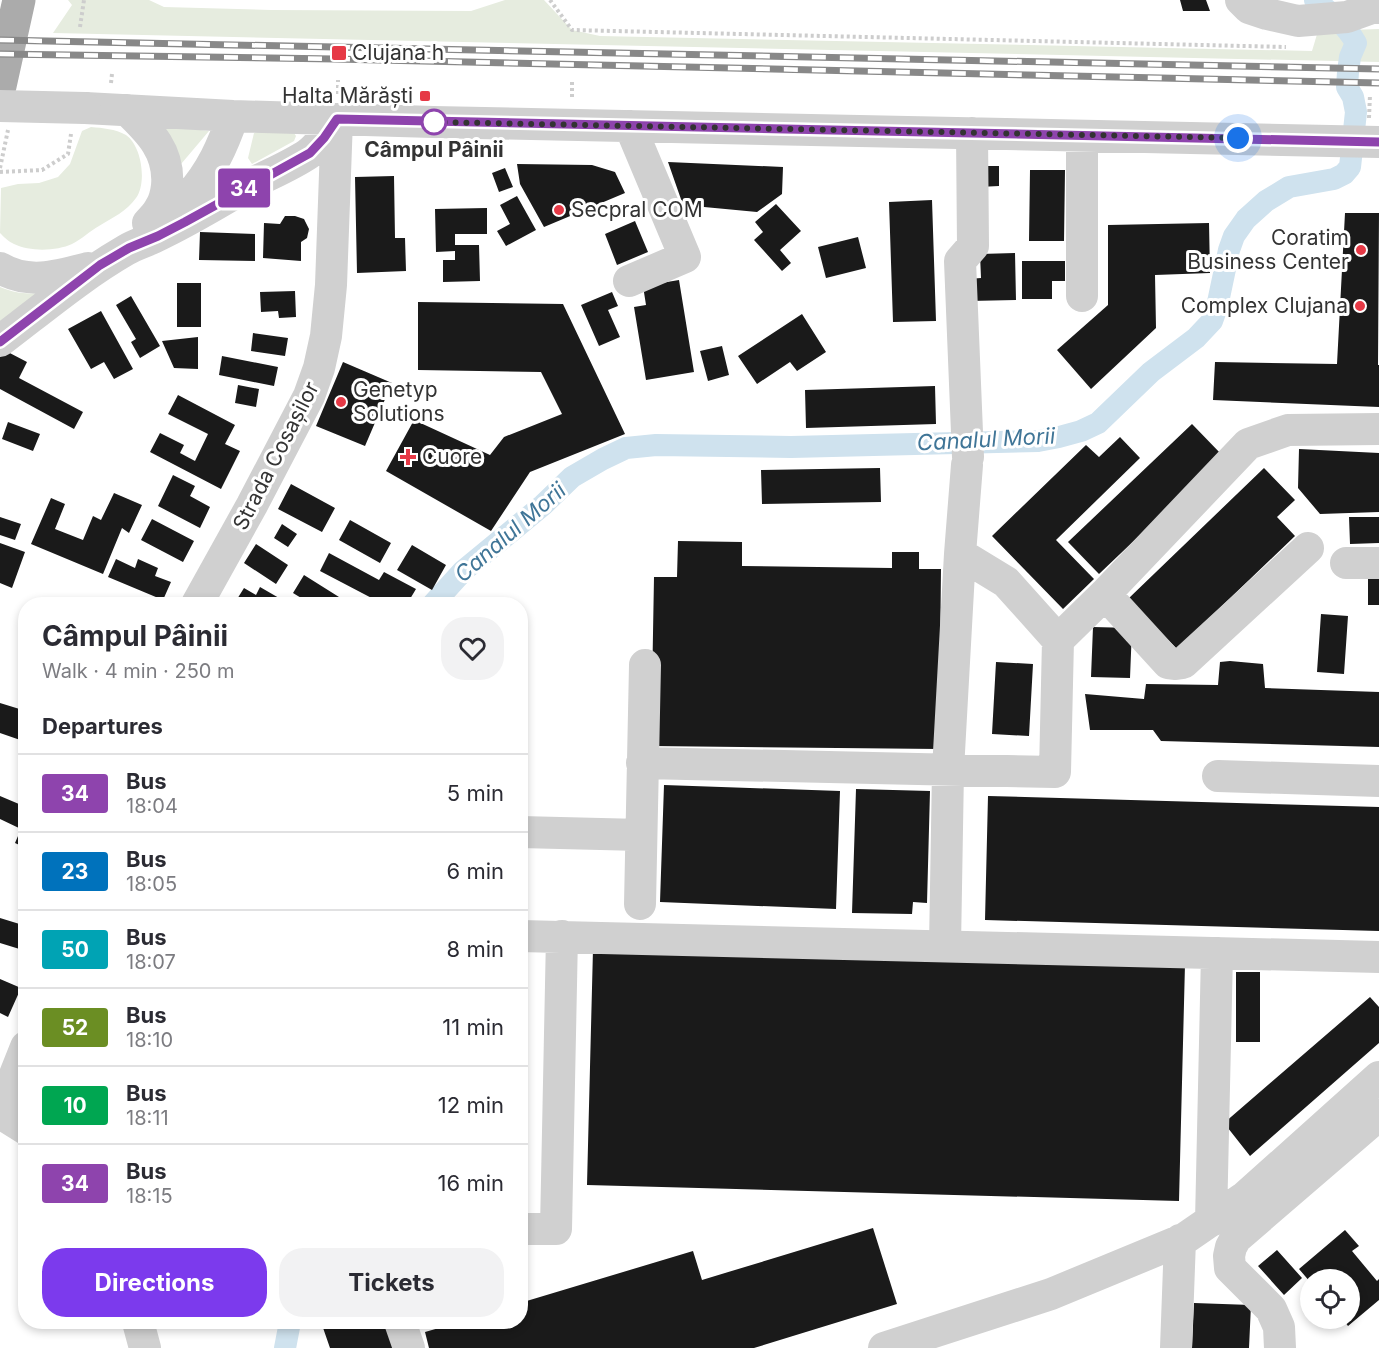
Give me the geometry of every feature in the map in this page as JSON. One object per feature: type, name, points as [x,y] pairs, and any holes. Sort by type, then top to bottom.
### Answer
[{"type":"main road","points":[[0,86],[19,0]]},
{"type":"street","points":[[1241,0],[1249,8],[1268,14],[1292,34],[1372,8],[1379,8]]},
{"type":"street","points":[[0,106],[79,116],[127,110],[233,116],[337,110],[630,126],[1083,136],[1362,136]]},
{"type":"street","points":[[127,110],[158,145],[165,160],[168,176],[166,193],[160,208],[129,248]]},
{"type":"street","points":[[0,341],[100,265],[310,153],[324,138],[337,110]]},
{"type":"street","name":"Strada Cosașilor","points":[[201,597],[309,396],[319,368],[326,336],[331,285],[337,110]]},
{"type":"street","points":[[129,248],[190,196],[206,176],[222,147],[233,116]]},
{"type":"street","points":[[629,281],[685,257],[630,126]]},
{"type":"street","points":[[945,946],[948,770],[967,450],[960,261],[973,246],[972,133]]},
{"type":"street","points":[[1082,296],[1083,136]]},
{"type":"street","points":[[0,268],[24,277],[44,278],[100,265]]},
{"type":"street","points":[[1058,640],[1248,444],[1288,430],[1379,429]]},
{"type":"street","points":[[1105,594],[1168,663],[1183,663],[1308,548]]},
{"type":"street","points":[[642,763],[1055,772],[1058,640],[1006,582],[960,554]]},
{"type":"street","points":[[1346,563],[1379,563]]},
{"type":"street","points":[[640,904],[645,665]]},
{"type":"street","points":[[1218,776],[1379,781]]},
{"type":"street","points":[[528,832],[641,835]]},
{"type":"street","points":[[528,936],[1379,957]]},
{"type":"street","points":[[528,1229],[556,1229],[562,936]]},
{"type":"street","points":[[1211,1221],[1217,953]]},
{"type":"street","points":[[18,1067],[0,1112],[18,1124]]},
{"type":"street","points":[[884,1348],[1051,1294],[1185,1239],[1245,1197],[1379,1077]]},
{"type":"street","points":[[1280,1348],[1279,1327],[1275,1317],[1265,1302],[1230,1268],[1228,1256],[1231,1247],[1236,1239],[1379,1115]]},
{"type":"street","points":[[1176,1348],[1180,1240]]},
{"type":"street","points":[[140,1329],[145,1348]]},
{"type":"street","points":[[402,1329],[408,1348]]},
{"type":"path","points":[[80,27],[84,0]]},
{"type":"path","points":[[550,0],[572,30],[1292,34]]},
{"type":"path","points":[[337,110],[338,80]]},
{"type":"path","points":[[572,82],[572,106]]},
{"type":"path","points":[[1362,136],[1370,95]]},
{"type":"path","points":[[0,172],[42,170],[68,154],[79,116]]},
{"type":"shaded area","points":[[68,0],[149,0],[164,7],[271,10],[471,11],[505,0],[544,0],[572,30],[600,36],[1312,51],[1318,31],[1379,29],[1379,62],[53,33],[72,5]]},
{"type":"shaded area","points":[[159,125],[209,131],[176,170]]},
{"type":"shaded area","points":[[91,127],[118,131],[126,135],[136,147],[142,174],[136,198],[119,214],[66,246],[35,249],[20,247],[8,241],[0,233],[1,188],[39,183],[58,177],[70,164],[82,131]]},
{"type":"shaded area","points":[[260,131],[294,133],[296,136],[294,141],[252,164],[248,158],[254,133]]},
{"type":"shaded area","points":[[0,287],[25,293],[50,292],[0,325]]},
{"type":"building","points":[[1180,0],[1206,0],[1210,11],[1183,11]]},
{"type":"building","points":[[668,162],[783,167],[782,194],[757,212],[683,205]]},
{"type":"building","name":"Secpral COM","points":[[517,164],[592,165],[615,172],[625,193],[544,227],[520,184]]},
{"type":"building","points":[[979,166],[999,166],[999,186],[979,187]]},
{"type":"building","points":[[505,168],[513,187],[499,192],[492,173]]},
{"type":"building","points":[[1030,170],[1065,170],[1064,241],[1029,241]]},
{"type":"building","points":[[394,176],[395,238],[405,238],[406,271],[357,273],[355,177]]},
{"type":"building","points":[[517,196],[536,230],[506,246],[497,231],[510,224],[500,205]]},
{"type":"building","points":[[932,200],[936,321],[893,322],[889,202]]},
{"type":"building","points":[[776,204],[801,231],[780,250],[791,263],[782,271],[754,240],[763,232],[755,222]]},
{"type":"building","points":[[487,208],[487,234],[455,234],[455,245],[479,245],[480,281],[443,282],[443,260],[455,260],[455,251],[436,252],[435,209]]},
{"type":"building","name":"Complex Clujana","points":[[1345,213],[1379,213],[1379,407],[1213,400],[1215,362],[1337,364]]},
{"type":"building","points":[[285,216],[304,219],[309,229],[307,238],[301,242],[301,261],[263,258],[264,223],[280,224]]},
{"type":"building","points":[[635,221],[648,252],[617,265],[605,234]]},
{"type":"building","points":[[1209,223],[1210,273],[1155,275],[1156,328],[1091,389],[1057,350],[1108,305],[1108,225]]},
{"type":"building","points":[[200,232],[255,234],[255,261],[199,260]]},
{"type":"building","points":[[858,237],[866,268],[826,278],[818,247]]},
{"type":"building","points":[[1015,253],[1016,300],[969,301],[968,279],[981,278],[980,254]]},
{"type":"building","points":[[1022,261],[1065,261],[1065,281],[1052,281],[1052,299],[1022,299]]},
{"type":"building","points":[[679,280],[694,372],[646,380],[634,307],[646,305],[643,286]]},
{"type":"building","points":[[177,283],[201,283],[201,327],[177,327]]},
{"type":"building","points":[[295,291],[296,317],[279,318],[278,311],[261,312],[260,292]]},
{"type":"building","points":[[612,292],[618,306],[608,310],[620,337],[599,346],[581,305]]},
{"type":"building","points":[[131,296],[160,346],[140,358],[131,342],[136,339],[116,305]]},
{"type":"building","points":[[418,302],[563,304],[625,434],[530,472],[491,531],[386,471],[414,420],[490,455],[504,437],[562,414],[541,372],[418,370]]},
{"type":"building","points":[[101,311],[133,369],[114,379],[104,362],[91,369],[68,329]]},
{"type":"building","points":[[802,314],[826,352],[797,371],[790,362],[757,384],[738,356]]},
{"type":"building","points":[[253,333],[288,338],[285,356],[251,351]]},
{"type":"building","points":[[198,337],[198,369],[174,368],[162,341]]},
{"type":"building","points":[[722,346],[729,375],[708,381],[700,351]]},
{"type":"building","points":[[4,350],[27,362],[19,378],[83,412],[74,429],[0,389],[0,357]]},
{"type":"building","points":[[222,356],[278,367],[274,386],[219,375]]},
{"type":"building","points":[[343,362],[392,383],[365,446],[316,426]]},
{"type":"building","points":[[238,385],[259,389],[256,407],[235,403]]},
{"type":"building","points":[[935,386],[936,424],[806,428],[805,390]]},
{"type":"building","points":[[178,395],[235,425],[225,444],[240,451],[221,489],[150,452],[160,433],[184,445],[180,453],[195,461],[208,434],[168,414]]},
{"type":"building","points":[[8,422],[40,434],[33,451],[2,439]]},
{"type":"building","points":[[1192,424],[1223,456],[1099,574],[1068,542]]},
{"type":"building","points":[[1120,437],[1140,458],[1056,540],[1094,579],[1063,609],[992,536],[1086,445],[1099,457]]},
{"type":"building","points":[[1299,449],[1379,453],[1379,512],[1320,514],[1298,488]]},
{"type":"building","points":[[880,468],[881,502],[762,504],[761,470]]},
{"type":"building","points":[[1264,468],[1295,500],[1277,517],[1295,536],[1177,649],[1128,599]]},
{"type":"building","points":[[173,475],[195,486],[190,496],[210,507],[200,528],[158,506]]},
{"type":"building","points":[[291,484],[335,508],[322,532],[278,509]]},
{"type":"building","points":[[114,493],[142,505],[129,533],[122,528],[103,574],[31,544],[51,498],[65,504],[55,529],[83,540],[93,516],[101,520]]},
{"type":"building","points":[[0,517],[21,524],[15,540],[0,535]]},
{"type":"building","points":[[1349,517],[1379,517],[1379,543],[1350,544]]},
{"type":"building","points":[[152,519],[194,541],[183,562],[141,540]]},
{"type":"building","points":[[350,520],[391,543],[380,563],[339,540]]},
{"type":"building","points":[[282,524],[297,534],[288,547],[274,538]]},
{"type":"building","points":[[678,541],[742,542],[742,566],[892,568],[892,552],[919,552],[919,569],[941,569],[939,749],[651,746],[654,577],[677,577]]},
{"type":"building","points":[[0,543],[25,552],[12,588],[0,583]]},
{"type":"building","points":[[256,544],[288,565],[276,584],[244,563]]},
{"type":"building","points":[[412,545],[446,565],[432,590],[397,570]]},
{"type":"building","points":[[329,553],[379,580],[384,572],[416,589],[411,597],[370,597],[320,571]]},
{"type":"building","points":[[116,559],[135,568],[138,559],[158,568],[155,576],[171,582],[164,597],[156,597],[108,577]]},
{"type":"building","points":[[304,575],[339,597],[300,597],[293,593]]},
{"type":"building","points":[[1368,579],[1379,579],[1379,605],[1368,605]]},
{"type":"building","points":[[260,587],[277,597],[238,597],[244,588],[256,595]]},
{"type":"building","points":[[1321,614],[1348,616],[1344,674],[1317,672]]},
{"type":"building","points":[[1093,627],[1132,628],[1130,678],[1091,677]]},
{"type":"building","points":[[996,662],[1033,664],[1029,736],[992,734]]},
{"type":"building","points":[[1220,662],[1263,664],[1265,688],[1379,692],[1379,747],[1161,741],[1153,730],[1090,730],[1085,694],[1144,699],[1146,684],[1218,685]]},
{"type":"building","points":[[0,703],[18,709],[18,739],[0,733]]},
{"type":"building","points":[[664,785],[840,791],[836,909],[660,902]]},
{"type":"building","points":[[856,789],[930,791],[927,903],[913,902],[912,914],[852,913]]},
{"type":"building","points":[[0,796],[18,804],[18,828],[0,819]]},
{"type":"building","points":[[988,796],[1379,807],[1379,931],[985,920]]},
{"type":"building","points":[[0,918],[18,924],[18,949],[0,943]]},
{"type":"building","points":[[593,949],[1185,964],[1179,1201],[587,1185]]},
{"type":"building","points":[[1236,972],[1260,972],[1260,1042],[1236,1042]]},
{"type":"building","points":[[0,979],[18,987],[18,995],[8,1017],[0,1013]]},
{"type":"building","points":[[1370,997],[1379,1007],[1379,1043],[1250,1156],[1224,1123]]},
{"type":"building","points":[[873,1228],[897,1304],[754,1348],[429,1348],[425,1332],[436,1329],[528,1329],[528,1301],[693,1251],[702,1280]]},
{"type":"building","points":[[1345,1230],[1359,1246],[1352,1251],[1377,1281],[1379,1279],[1379,1300],[1360,1316],[1360,1269],[1299,1269]]},
{"type":"building","points":[[1277,1250],[1300,1276],[1300,1280],[1284,1295],[1258,1266]]},
{"type":"building","points":[[1194,1303],[1251,1305],[1249,1348],[1192,1348]]},
{"type":"building","points":[[323,1329],[391,1329],[397,1348],[330,1348]]},
{"type":"waterway","name":"Canalul Morii","points":[[439,597],[463,571],[543,505],[572,477],[626,448],[656,445],[791,447],[1038,441],[1081,431],[1098,423],[1151,372],[1196,338],[1212,321],[1229,250],[1234,236],[1246,219],[1266,201],[1289,187],[1334,179],[1344,174],[1350,167],[1356,112],[1353,97],[1347,87],[1350,57],[1356,43],[1343,25],[1315,0]]},
{"type":"waterway","name":"Canalul Morii","points":[[285,1348],[289,1329]]},
{"type":"railway","points":[[0,40],[1379,69]]},
{"type":"railway","points":[[0,54],[335,59],[1379,83]]},
{"type":"bus line","name":"34","points":[[0,342],[100,265],[129,248],[185,222],[310,153],[337,119],[1379,142]]},
{"type":"place","name":"Clujana h","points":[[339,53]]},
{"type":"place","name":"Halta Mărăști","points":[[425,96]]},
{"type":"place","name":"Câmpul Pâinii","points":[[434,122]]},
{"type":"place","name":"Secpral COM","points":[[559,210]]},
{"type":"place","name":"Coratim Business Center","points":[[1361,250]]},
{"type":"place","name":"Complex Clujana","points":[[1360,306]]},
{"type":"place","name":"Genetyp Solutions","points":[[341,402]]},
{"type":"place","name":"Cuore","points":[[408,457]]},
{"type":"route","points":[[434,122],[1238,138]]}]
